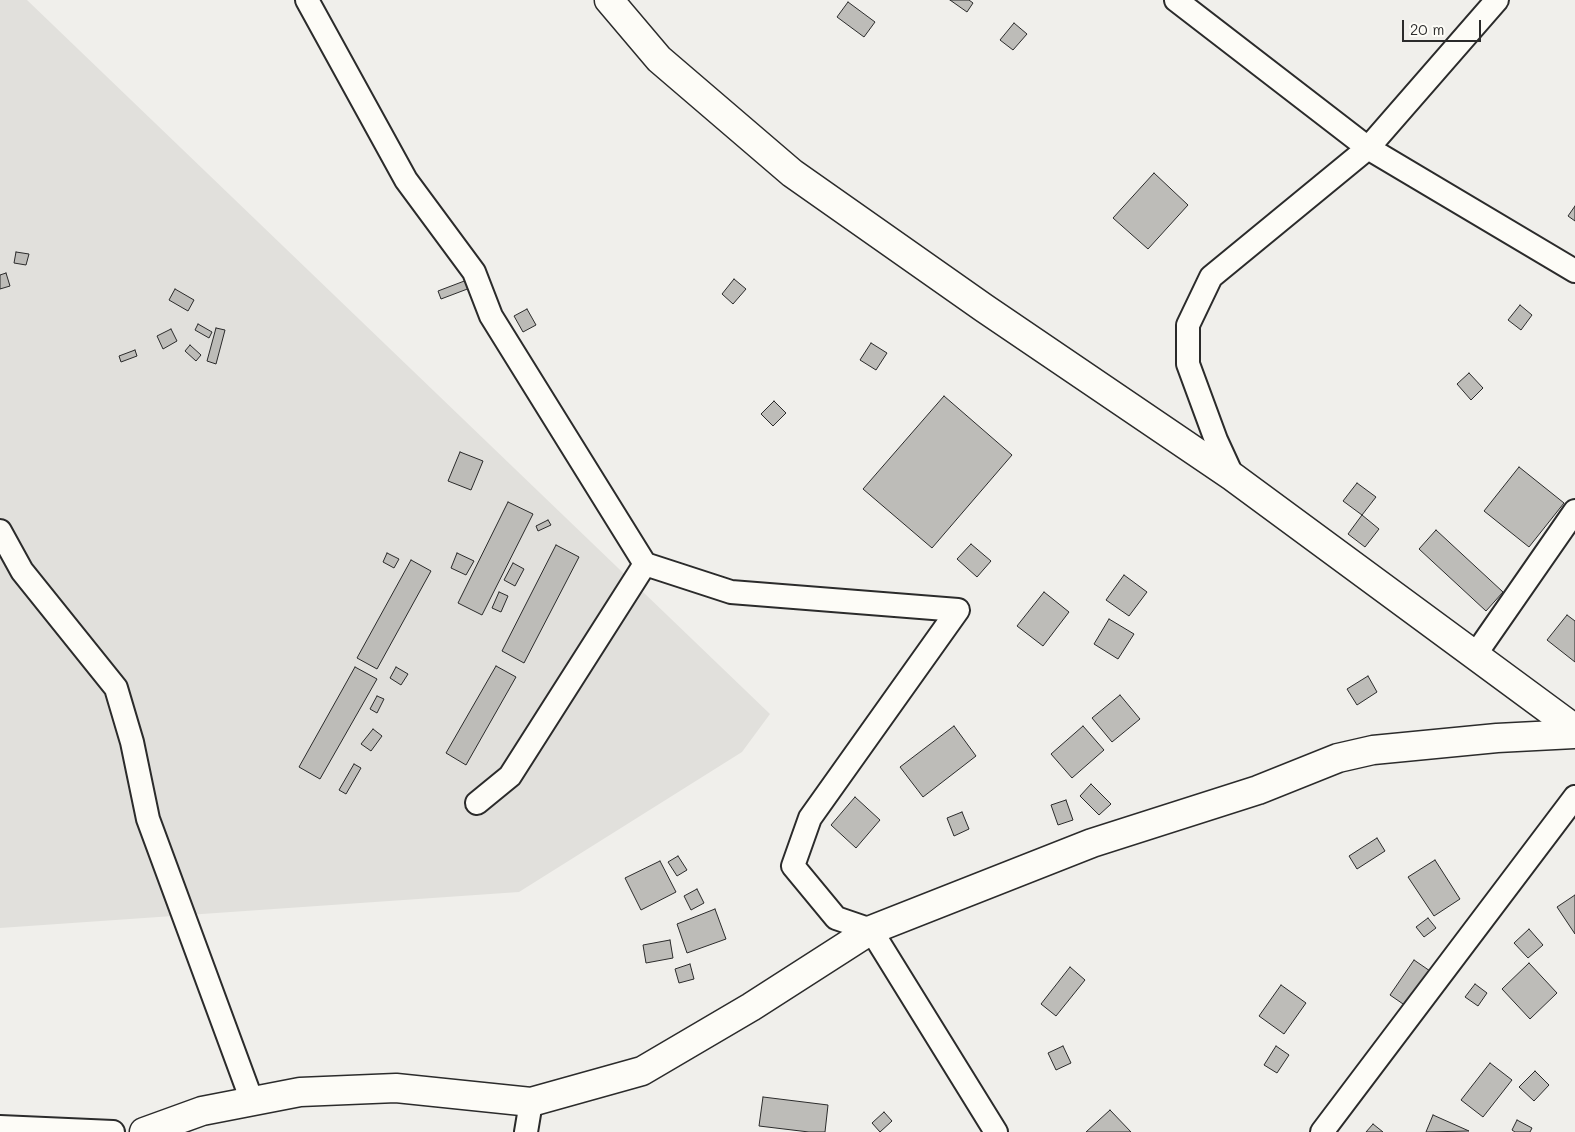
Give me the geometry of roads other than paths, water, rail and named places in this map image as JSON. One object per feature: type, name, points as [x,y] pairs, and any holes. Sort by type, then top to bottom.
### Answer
[{"type":"street","points":[[306,0],[406,180],[474,272],[491,316],[645,564],[731,592],[958,610],[810,818],[793,866],[836,918],[871,930],[996,1132]]},
{"type":"street","points":[[609,0],[659,59],[792,173],[984,308],[1233,476],[1575,729]]},
{"type":"street","points":[[1233,476],[1216,440],[1188,364],[1188,325],[1211,277],[1368,148],[1497,0]]},
{"type":"street","points":[[1177,1],[1368,148],[1575,271]]},
{"type":"street","points":[[1475,655],[1575,511]]},
{"type":"street","points":[[0,531],[22,571],[116,688],[132,742],[148,819],[252,1101]]},
{"type":"street","points":[[477,803],[510,776],[645,564]]},
{"type":"street","points":[[144,1132],[202,1111],[300,1092],[396,1088],[531,1102],[642,1071],[751,1007],[871,930],[1092,843],[1258,790],[1338,758],[1374,750],[1497,738],[1575,734]]},
{"type":"street","points":[[1322,1132],[1575,797]]},
{"type":"street","points":[[526,1132],[531,1102]]},
{"type":"street","points":[[0,1127],[113,1132]]}]
